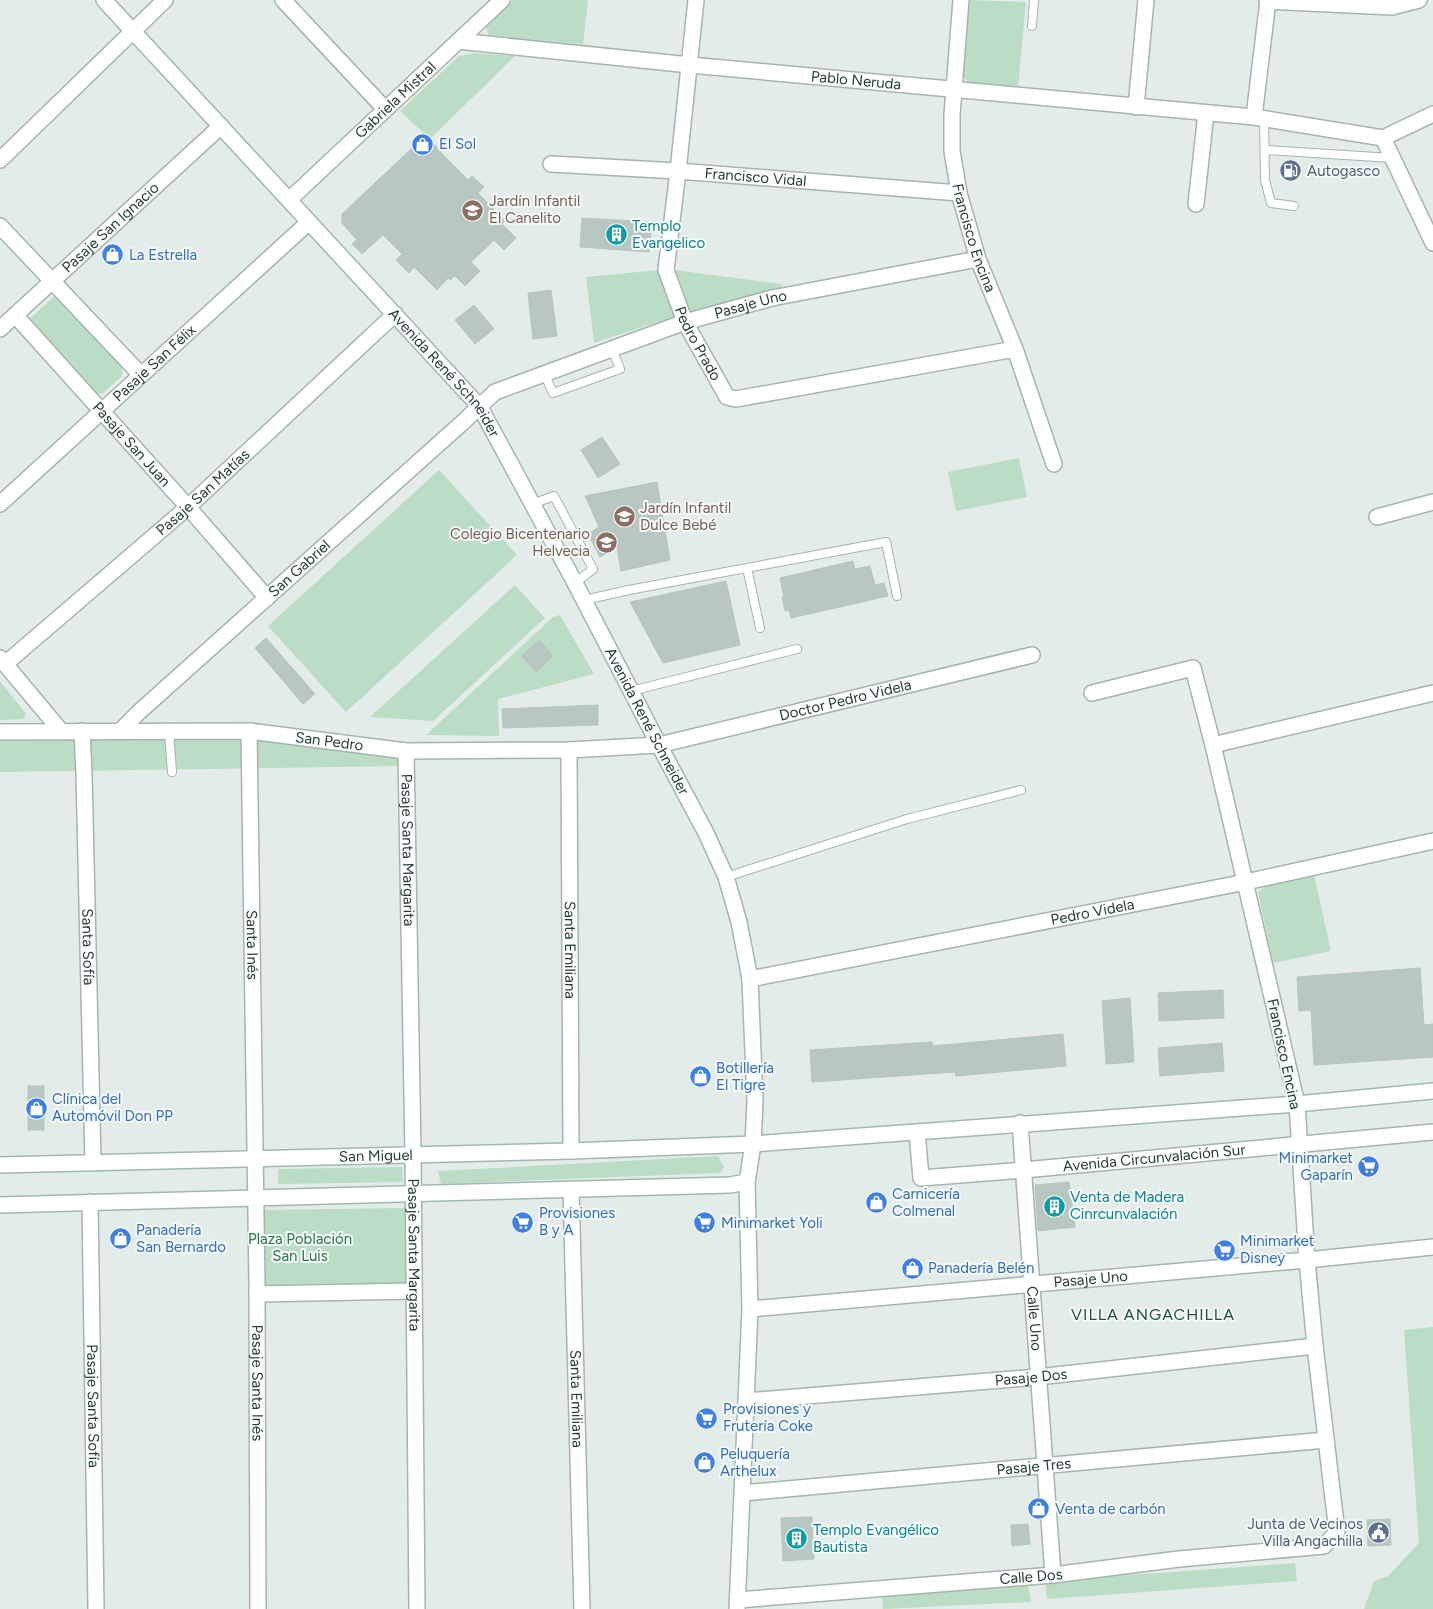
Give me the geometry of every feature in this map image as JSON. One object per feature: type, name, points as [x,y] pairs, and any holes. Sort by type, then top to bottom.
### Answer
[{"type":"street","name":"Avenida René Schneider","points":[[104,0],[480,407],[584,600],[658,746],[706,833],[726,877],[739,922],[750,979],[755,1102],[753,1144],[747,1182],[750,1309],[738,1604]]},
{"type":"street","points":[[0,160],[165,0]]},
{"type":"street","points":[[283,0],[385,109]]},
{"type":"street","name":"Gabriela Mistral","points":[[288,200],[502,0]]},
{"type":"street","name":"Pedro Prado","points":[[696,0],[666,270],[685,322],[727,397],[736,399],[1015,349]]},
{"type":"street","name":"Francisco Encina","points":[[961,0],[952,116],[952,150],[959,193],[978,259],[1015,349],[1054,464]]},
{"type":"street","points":[[1136,107],[1146,0]]},
{"type":"street","points":[[1259,118],[1268,1],[1392,4],[1419,0]]},
{"type":"street","name":"Pablo Neruda","points":[[458,41],[690,65],[1259,118],[1383,138]]},
{"type":"street","points":[[1196,204],[1206,113]]},
{"type":"street","points":[[1433,114],[1383,138],[1433,243]]},
{"type":"street","name":"Pasaje San Ignacio","points":[[0,329],[221,126]]},
{"type":"street","name":"Francisco Vidal","points":[[551,164],[678,170],[959,193]]},
{"type":"street","name":"Pasaje San Félix","points":[[0,504],[309,222]]},
{"type":"street","points":[[0,226],[141,375]]},
{"type":"street","name":"Pasaje Uno","points":[[480,407],[495,392],[685,322],[772,298],[978,259]]},
{"type":"street","name":"Pasaje San Matías","points":[[2,661],[188,507],[395,314]]},
{"type":"street","name":"Pasaje San Juan","points":[[15,315],[188,507],[267,598]]},
{"type":"street","name":"San Gabriel","points":[[120,731],[138,712],[480,407]]},
{"type":"street","points":[[1377,517],[1433,502]]},
{"type":"street","name":"Doctor Pedro Videla","points":[[658,746],[1032,655]]},
{"type":"street","points":[[2,661],[61,731]]},
{"type":"street","name":"Francisco Encina","points":[[1092,693],[1193,668],[1246,882],[1296,1104],[1315,1346],[1337,1532],[1324,1546]]},
{"type":"street","points":[[1213,745],[1433,693]]},
{"type":"street","name":"San Pedro","points":[[0,732],[249,730],[406,752],[569,750],[658,746]]},
{"type":"street","name":"Santa Inés","points":[[249,730],[255,1158]]},
{"type":"street","name":"Santa Sofía","points":[[82,731],[93,1163]]},
{"type":"street","name":"Santa Emiliana","points":[[569,750],[571,1151]]},
{"type":"street","name":"Pasaje Santa Margarita","points":[[406,752],[413,1154],[417,1609]]},
{"type":"street","name":"Pedro Videla","points":[[750,979],[1246,882],[1433,841]]},
{"type":"street","points":[[753,1144],[1296,1104],[1433,1092]]},
{"type":"street","name":"Calle Uno","points":[[1020,1123],[1053,1575]]},
{"type":"street","name":"Avenida Circunvalación Sur","points":[[917,1132],[921,1178],[1433,1132]]},
{"type":"street","name":"San Miguel","points":[[0,1165],[571,1151],[753,1144]]},
{"type":"street","name":"Pasaje Santa Inés","points":[[255,1158],[258,1609]]},
{"type":"street","points":[[0,1205],[571,1190],[730,1185],[747,1182]]},
{"type":"street","name":"Santa Emiliana","points":[[571,1190],[582,1609]]},
{"type":"street","name":"Pasaje Santa Sofía","points":[[90,1202],[96,1609]]},
{"type":"street","name":"Pasaje Uno","points":[[750,1309],[1307,1260],[1433,1247]]},
{"type":"street","points":[[257,1294],[413,1291]]},
{"type":"street","name":"Pasaje Dos","points":[[746,1401],[1038,1377],[1315,1346]]},
{"type":"street","name":"Pasaje Tres","points":[[743,1492],[1326,1440]]},
{"type":"street","name":"Calle Dos","points":[[738,1604],[1053,1575],[1179,1559],[1324,1546]]},
{"type":"lane","points":[[1032,26],[1034,0]]},
{"type":"lane","points":[[1259,118],[1265,150],[1265,180],[1271,203],[1294,206]]},
{"type":"lane","points":[[1265,150],[1392,158]]},
{"type":"lane","points":[[544,374],[553,393],[620,369],[612,349]]},
{"type":"lane","points":[[532,504],[554,496],[594,569],[575,583]]},
{"type":"lane","points":[[584,600],[886,542],[897,596]]},
{"type":"lane","points":[[747,568],[760,628]]},
{"type":"lane","points":[[631,691],[797,649]]},
{"type":"lane","points":[[169,731],[172,772]]},
{"type":"lane","points":[[726,877],[907,819],[1021,790]]},
{"type":"green space","points":[[513,0],[588,0],[583,44],[488,35],[486,25]]},
{"type":"green space","points":[[967,0],[1026,2],[1018,87],[968,82],[959,72]]},
{"type":"green space","points":[[474,53],[515,56],[430,139],[400,111],[459,56]]},
{"type":"green space","points":[[674,270],[782,284],[781,289],[670,318],[594,343],[586,277]]},
{"type":"green space","points":[[57,294],[122,364],[122,376],[102,394],[93,392],[27,321]]},
{"type":"green space","points":[[1019,458],[1027,497],[956,511],[948,472]]},
{"type":"green space","points":[[439,470],[517,555],[346,712],[268,626]]},
{"type":"green space","points":[[515,585],[545,618],[433,721],[370,717]]},
{"type":"green space","points":[[560,615],[594,674],[498,699],[499,736],[426,735],[553,617]]},
{"type":"green space","points":[[0,681],[26,714],[23,719],[0,720]]},
{"type":"green space","points":[[112,737],[274,739],[401,759],[402,766],[0,772],[0,739]]},
{"type":"green space","points":[[1314,875],[1331,951],[1273,963],[1258,892],[1266,886]]},
{"type":"green space","points":[[718,1156],[724,1167],[720,1173],[441,1184],[438,1171]]},
{"type":"green space","points":[[402,1167],[403,1182],[278,1184],[278,1169]]},
{"type":"green space","name":"Plaza Población San Luis","points":[[406,1208],[408,1285],[261,1285],[259,1210]]},
{"type":"green space","points":[[1433,1327],[1433,1609],[1364,1609],[1374,1581],[1388,1576],[1419,1543],[1404,1330]]},
{"type":"green space","points":[[1295,1563],[1297,1581],[1047,1599],[1045,1581]]},
{"type":"green space","points":[[1028,1585],[1031,1602],[883,1609],[882,1594]]},
{"type":"building","points":[[426,135],[468,180],[472,176],[484,187],[478,193],[505,221],[502,224],[516,238],[504,250],[494,240],[471,262],[480,271],[465,286],[455,276],[450,280],[448,278],[437,290],[414,267],[409,273],[396,260],[402,254],[383,235],[362,254],[352,244],[357,240],[342,223],[342,214]]},
{"type":"building","name":"Templo Evangelico","points":[[582,218],[652,222],[649,252],[580,247]]},
{"type":"building","points":[[551,290],[557,336],[533,339],[528,293]]},
{"type":"building","points":[[474,305],[494,329],[475,344],[455,320]]},
{"type":"building","points":[[602,437],[620,464],[598,478],[581,450]]},
{"type":"building","points":[[657,482],[670,560],[621,571],[617,547],[600,557],[588,534],[599,527],[585,496]]},
{"type":"building","points":[[853,561],[855,569],[870,566],[875,585],[884,583],[888,596],[791,618],[789,610],[785,611],[780,578]]},
{"type":"building","points":[[726,581],[740,645],[663,663],[630,602]]},
{"type":"building","points":[[266,638],[315,694],[303,704],[255,648]]},
{"type":"building","points":[[539,640],[553,656],[536,672],[522,656]]},
{"type":"building","points":[[598,705],[598,725],[503,728],[502,709]]},
{"type":"building","points":[[1420,968],[1424,1025],[1433,1024],[1433,1057],[1314,1065],[1311,1010],[1299,1011],[1297,977]]},
{"type":"building","points":[[1223,990],[1224,1018],[1159,1021],[1158,993]]},
{"type":"building","points":[[1130,998],[1134,1062],[1106,1064],[1102,1001]]},
{"type":"building","points":[[1063,1034],[1066,1066],[956,1076],[955,1072],[812,1082],[810,1050],[932,1042],[932,1046]]},
{"type":"building","points":[[1222,1043],[1224,1071],[1160,1076],[1158,1048]]},
{"type":"building","name":"Clínica del Automóvil Don PP","points":[[28,1086],[44,1086],[44,1130],[28,1130]]},
{"type":"building","name":"Venta de Madera Cinrcunvalación","points":[[1069,1182],[1075,1227],[1038,1231],[1035,1185]]},
{"type":"building","name":"Templo Evangélico Bautista","points":[[812,1517],[814,1559],[783,1561],[781,1518]]},
{"type":"building","name":"Junta de Vecinos Villa Angachilla","points":[[1390,1519],[1391,1545],[1368,1546],[1367,1520]]},
{"type":"building","points":[[1028,1524],[1030,1544],[1012,1546],[1011,1525]]},
{"type":"place","name":"El Sol","points":[[423,144]]},
{"type":"place","name":"Autogasco","points":[[1291,171]]},
{"type":"place","name":"Jardín Infantil El Canelito","points":[[473,210]]},
{"type":"place","name":"Templo Evangelico","points":[[616,235]]},
{"type":"place","name":"La Estrella","points":[[113,255]]},
{"type":"place","name":"Jardín Infantil Dulce Bebé","points":[[624,517]]},
{"type":"place","name":"Colegio Bicentenario Helvecia","points":[[606,543]]},
{"type":"place","name":"Botillería El Tigre","points":[[700,1077]]},
{"type":"place","name":"Clínica del Automóvil Don PP","points":[[36,1108]]},
{"type":"place","name":"Minimarket Gaparín","points":[[1369,1167]]},
{"type":"place","name":"Carnicería Colmenal","points":[[876,1203]]},
{"type":"place","name":"Venta de Madera Cinrcunvalación","points":[[1054,1206]]},
{"type":"place","name":"Provisiones B y A","points":[[523,1222]]},
{"type":"place","name":"Minimarket Yoli","points":[[705,1223]]},
{"type":"place","name":"Panadería San Bernardo","points":[[120,1239]]},
{"type":"place","name":"Minimarket Disney","points":[[1224,1250]]},
{"type":"place","name":"Panadería Belén","points":[[912,1268]]},
{"type":"place","name":"Provisiones y Frutería Coke","points":[[707,1418]]},
{"type":"place","name":"Peluquería Arthelux","points":[[704,1463]]},
{"type":"place","name":"Venta de carbón","points":[[1039,1509]]},
{"type":"place","name":"Junta de Vecinos Villa Angachilla","points":[[1379,1533]]},
{"type":"place","name":"Templo Evangélico Bautista","points":[[797,1539]]},
{"type":"district","name":"VILLA ANGACHILLA","points":[[1153,1314]]}]
